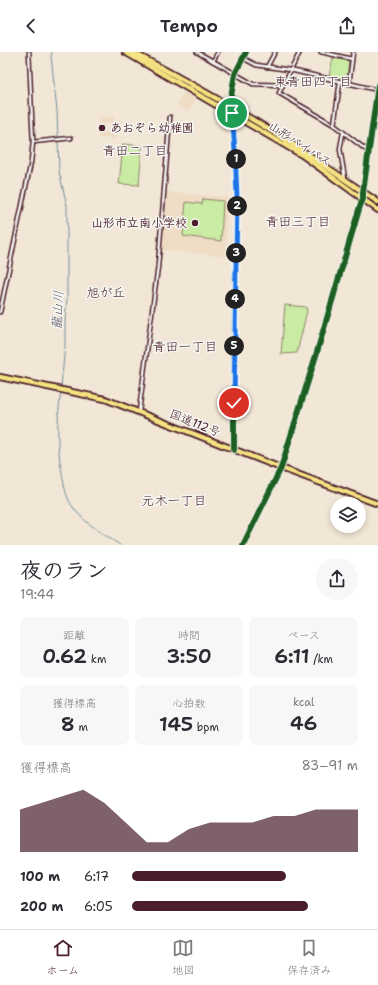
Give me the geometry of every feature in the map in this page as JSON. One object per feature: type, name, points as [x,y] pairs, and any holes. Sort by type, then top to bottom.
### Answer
[{"type":"highway","name":"山形バイパス","points":[[125,52],[232,110],[302,155],[378,210]]},
{"type":"highway","name":"山形バイパス","points":[[132,52],[292,144],[378,202]]},
{"type":"highway","name":"国道112号","points":[[0,376],[105,399],[139,411],[234,450],[378,504]]},
{"type":"street","points":[[0,312],[27,184],[33,142],[29,52]]},
{"type":"street","points":[[197,52],[253,84],[283,85]]},
{"type":"street","points":[[213,61],[218,52]]},
{"type":"street","points":[[234,450],[237,196],[231,96],[236,74],[246,52]]},
{"type":"street","points":[[268,67],[275,52]]},
{"type":"street","points":[[300,52],[279,93],[334,125],[369,152]]},
{"type":"street","points":[[320,52],[352,58]]},
{"type":"street","points":[[349,84],[353,52]]},
{"type":"street","points":[[243,58],[256,65],[290,70],[349,84],[378,88],[376,113],[363,199],[281,468],[243,545]]},
{"type":"street","points":[[334,125],[340,82]]},
{"type":"street","points":[[139,411],[158,266],[170,117]]},
{"type":"street","points":[[343,132],[340,149],[345,180]]},
{"type":"street","points":[[33,142],[71,138]]},
{"type":"shaded area","points":[[184,92],[196,98],[189,112],[177,106]]},
{"type":"shaded area","name":"あおぞら幼稚園","points":[[99,116],[114,117],[115,121],[113,123],[105,123],[104,132],[116,133],[116,139],[98,137]]},
{"type":"shaded area","name":"山形市立南小学校","points":[[166,192],[227,197],[226,256],[161,250]]},
{"type":"green space","points":[[333,58],[349,61],[347,80],[329,76]]},
{"type":"green space","points":[[123,144],[142,146],[139,185],[119,184]]},
{"type":"green space","points":[[203,199],[223,201],[221,241],[183,236],[186,202],[202,204]]},
{"type":"green space","points":[[285,305],[306,307],[307,311],[297,353],[281,354]]},
{"type":"waterway","name":"龍山川","points":[[52,52],[51,56],[57,111],[59,171],[67,206],[67,299],[61,388]]},
{"type":"waterway","name":"龍山川","points":[[61,391],[58,441],[60,462],[67,497],[79,515],[96,529],[120,545]]},
{"type":"cycle path","points":[[234,450],[237,195],[231,96],[235,74],[246,52]]},
{"type":"cycle path","points":[[243,545],[281,468],[363,199],[378,85]]},
{"type":"place","name":"あおぞら幼稚園","points":[[102,128]]},
{"type":"place","name":"山形市立南小学校","points":[[195,223]]},
{"type":"district","name":"東青田四丁目","points":[[313,81]]},
{"type":"district","name":"青田二丁目","points":[[135,150]]},
{"type":"district","name":"青田三丁目","points":[[298,221]]},
{"type":"district","name":"旭が丘","points":[[106,292]]},
{"type":"district","name":"青田一丁目","points":[[185,346]]},
{"type":"district","name":"元木一丁目","points":[[174,500]]},
{"type":"route","points":[[232,113],[237,172],[234,403]]}]
